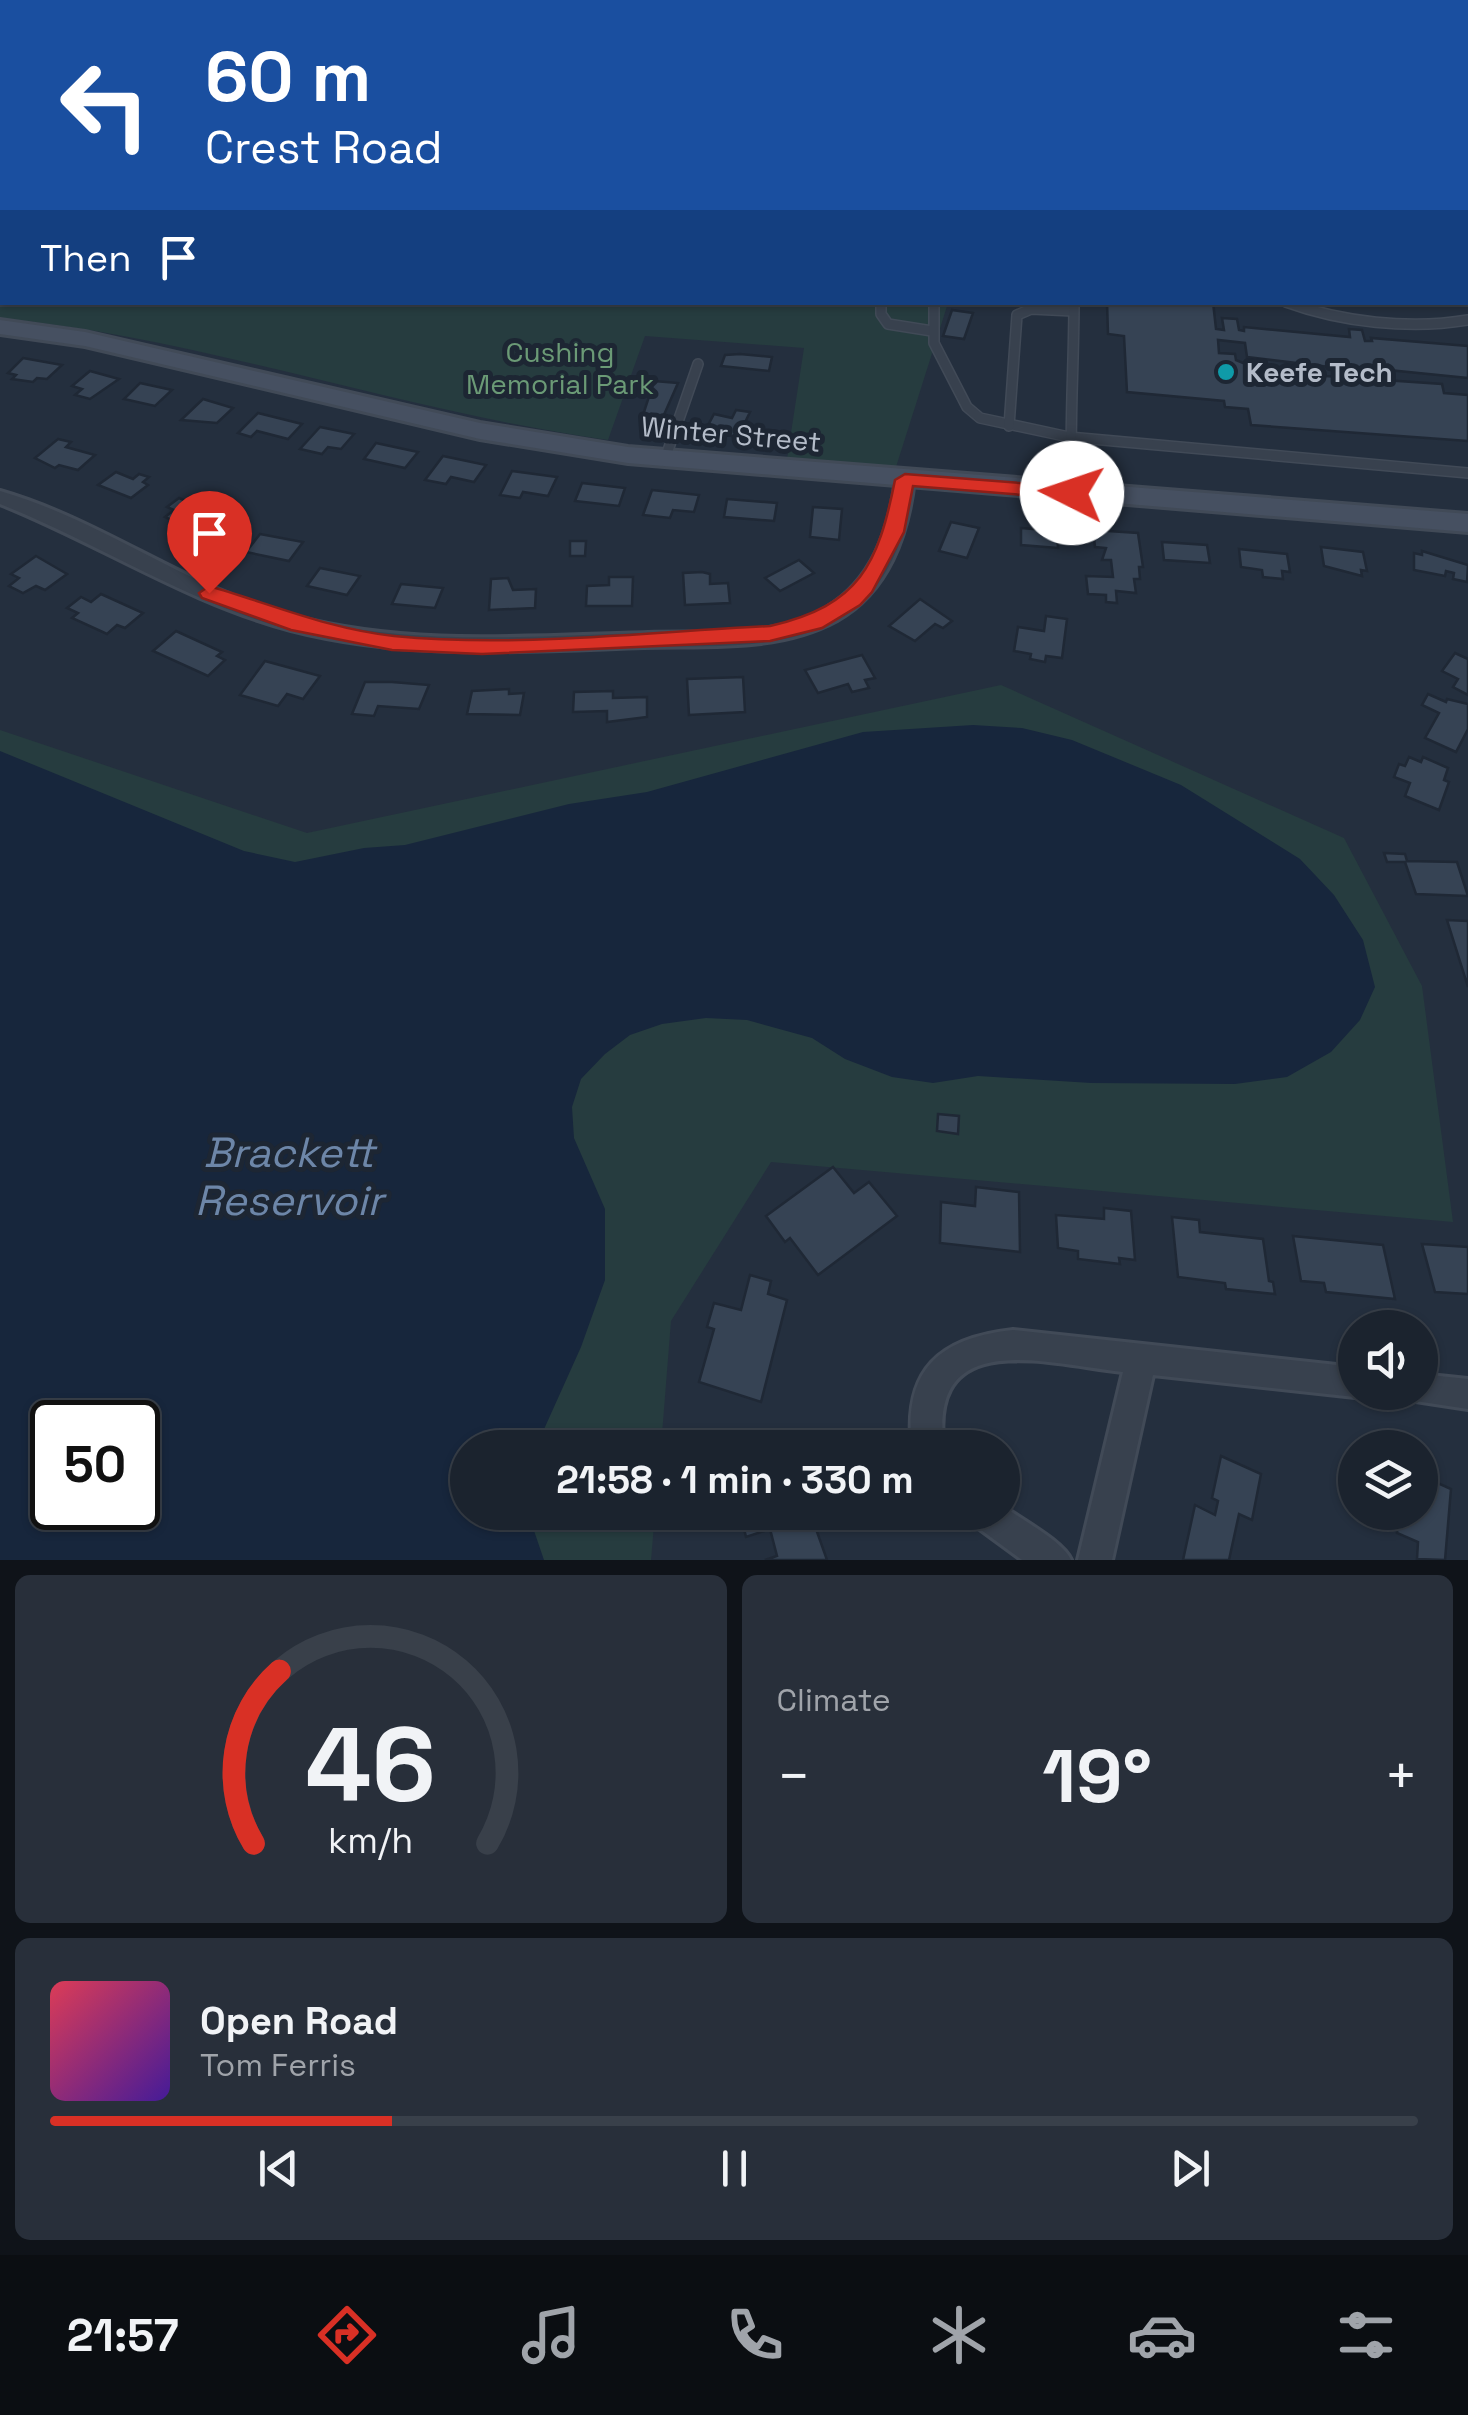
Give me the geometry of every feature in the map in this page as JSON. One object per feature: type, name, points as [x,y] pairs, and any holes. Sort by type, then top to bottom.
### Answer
[{"type":"main road","name":"Winter Street","points":[[0,326],[100,342],[480,431],[665,459],[1468,523]]},
{"type":"street","points":[[0,497],[80,529],[260,614],[392,643],[482,647],[741,636],[794,630],[814,623],[853,600],[876,573],[894,532],[905,480]]},
{"type":"street","points":[[926,1430],[929,1390],[942,1370],[960,1356],[986,1347],[1013,1346],[1338,1380]]},
{"type":"street","points":[[1094,1560],[1142,1360]]},
{"type":"street","points":[[1438,1391],[1468,1394]]},
{"type":"street","points":[[1007,1530],[1054,1560]]},
{"type":"lane","points":[[882,305],[881,314],[888,324],[932,331]]},
{"type":"lane","points":[[934,305],[932,331],[939,354],[967,407],[980,418],[1069,436],[1468,472]]},
{"type":"lane","points":[[1297,305],[1332,315],[1442,324],[1468,320]]},
{"type":"lane","points":[[1009,426],[1018,315],[1031,309],[1073,307],[1074,412],[1069,436],[1072,493]]},
{"type":"lane","points":[[665,459],[698,364]]},
{"type":"green space","name":"Cushing Memorial Park","points":[[0,305],[947,305],[896,467],[787,459],[804,348],[645,336],[608,440],[455,412],[153,342],[0,318]]},
{"type":"green space","name":"Brackett Reservoir","points":[[1001,685],[1344,838],[1422,986],[1453,1222],[771,1162],[671,1321],[662,1430],[450,1430],[450,1530],[654,1530],[651,1560],[0,1560],[0,730],[307,833]]},
{"type":"water","name":"Brackett Reservoir","points":[[973,725],[1022,728],[1072,740],[1181,785],[1300,859],[1334,895],[1363,940],[1375,987],[1360,1020],[1331,1052],[1287,1077],[1235,1084],[1091,1083],[978,1076],[933,1083],[892,1077],[845,1059],[812,1038],[747,1020],[706,1018],[662,1024],[630,1035],[581,1079],[572,1107],[574,1138],[605,1209],[605,1280],[581,1347],[544,1430],[450,1430],[450,1530],[534,1530],[544,1560],[0,1560],[0,751],[244,851],[295,862],[364,848],[405,845],[569,804],[647,792],[863,732]]},
{"type":"building","name":"Keefe Tech","points":[[1107,305],[1213,305],[1216,329],[1224,330],[1222,318],[1237,319],[1239,330],[1244,331],[1244,327],[1350,337],[1349,329],[1362,330],[1365,341],[1372,341],[1371,338],[1468,346],[1468,378],[1378,369],[1379,373],[1247,357],[1245,343],[1218,340],[1219,353],[1235,354],[1236,360],[1248,365],[1325,372],[1326,376],[1442,384],[1444,393],[1468,395],[1468,441],[1251,425],[1248,409],[1225,407],[1224,401],[1127,392],[1124,336],[1108,334]]},
{"type":"building","points":[[952,310],[973,313],[964,339],[943,336]]},
{"type":"building","points":[[725,355],[772,357],[769,371],[721,366]]},
{"type":"building","points":[[23,358],[62,365],[47,379],[12,379],[16,375],[8,373]]},
{"type":"building","points":[[90,371],[119,379],[90,399],[75,395],[82,389],[72,386]]},
{"type":"building","points":[[654,381],[678,383],[663,417],[643,415]]},
{"type":"building","points":[[140,383],[172,390],[155,406],[124,399]]},
{"type":"building","points":[[203,399],[233,408],[217,423],[181,420]]},
{"type":"building","points":[[736,410],[750,412],[738,437],[705,431],[714,414],[732,418]]},
{"type":"building","points":[[258,413],[302,424],[288,439],[257,431],[251,437],[238,433]]},
{"type":"building","points":[[320,427],[354,434],[341,449],[328,447],[322,454],[300,449]]},
{"type":"building","points":[[58,439],[71,442],[66,447],[95,455],[78,470],[59,465],[55,468],[35,458]]},
{"type":"building","points":[[376,443],[418,452],[405,468],[364,459]]},
{"type":"building","points":[[443,456],[486,465],[474,482],[451,477],[446,484],[425,480]]},
{"type":"building","points":[[512,471],[557,477],[548,496],[523,492],[520,498],[500,495]]},
{"type":"building","points":[[116,472],[133,479],[139,474],[149,477],[143,482],[148,485],[131,498],[98,485]]},
{"type":"building","points":[[582,483],[625,488],[619,506],[575,501]]},
{"type":"building","points":[[652,490],[699,495],[694,512],[673,510],[670,518],[643,515]]},
{"type":"building","points":[[191,497],[204,503],[198,508],[219,518],[199,533],[165,517],[174,510],[167,507],[179,498],[186,501]]},
{"type":"building","points":[[727,499],[777,503],[774,521],[724,517]]},
{"type":"building","points":[[813,507],[842,509],[839,540],[810,537]]},
{"type":"building","points":[[951,522],[979,528],[967,558],[939,551]]},
{"type":"building","points":[[1021,528],[1057,531],[1058,548],[1021,545]]},
{"type":"building","points":[[1093,530],[1138,533],[1143,567],[1139,567],[1140,579],[1134,579],[1136,593],[1116,591],[1117,603],[1106,602],[1106,595],[1088,594],[1086,576],[1113,577],[1111,560],[1102,560],[1106,548],[1095,547]]},
{"type":"building","points":[[260,534],[303,542],[289,561],[246,552]]},
{"type":"building","points":[[570,541],[586,541],[585,556],[570,556]]},
{"type":"building","points":[[1162,542],[1207,545],[1210,563],[1164,560]]},
{"type":"building","points":[[1321,547],[1363,552],[1367,571],[1361,570],[1362,576],[1324,566]]},
{"type":"building","points":[[1239,549],[1287,554],[1290,572],[1282,571],[1283,579],[1263,577],[1262,570],[1241,567]]},
{"type":"building","points":[[1422,551],[1468,565],[1467,582],[1453,579],[1454,573],[1446,571],[1445,576],[1414,570],[1414,553],[1422,555]]},
{"type":"building","points":[[36,556],[67,574],[45,590],[36,586],[23,593],[9,586],[19,578],[11,574]]},
{"type":"building","points":[[799,560],[814,573],[780,591],[765,578]]},
{"type":"building","points":[[320,568],[360,576],[347,595],[307,586]]},
{"type":"building","points":[[683,573],[710,574],[710,584],[728,583],[730,603],[685,605]]},
{"type":"building","points":[[609,577],[633,577],[632,606],[586,606],[587,586],[609,585]]},
{"type":"building","points":[[508,578],[513,590],[536,589],[535,608],[489,610],[491,579]]},
{"type":"building","points":[[401,584],[443,588],[435,608],[392,604]]},
{"type":"building","points":[[101,594],[143,613],[125,628],[117,625],[107,634],[72,618],[78,613],[67,608],[81,597],[91,602]]},
{"type":"building","points":[[920,599],[952,621],[943,628],[935,624],[915,641],[889,626]]},
{"type":"building","points":[[1046,616],[1067,619],[1062,658],[1046,656],[1045,662],[1014,651],[1018,627],[1044,631]]},
{"type":"building","points":[[176,631],[222,652],[217,656],[225,660],[208,676],[153,651]]},
{"type":"building","points":[[1455,653],[1468,659],[1468,695],[1453,687],[1458,679],[1442,671]]},
{"type":"building","points":[[862,655],[875,678],[865,680],[869,688],[852,692],[848,684],[818,693],[805,670]]},
{"type":"building","points":[[265,661],[320,676],[303,699],[287,694],[278,706],[240,695]]},
{"type":"building","points":[[743,677],[745,712],[689,715],[687,679]]},
{"type":"building","points":[[365,682],[429,685],[419,709],[378,706],[374,716],[352,714]]},
{"type":"building","points":[[509,689],[509,694],[524,693],[520,715],[467,714],[472,691]]},
{"type":"building","points":[[613,691],[613,698],[647,697],[647,717],[607,722],[607,711],[573,712],[574,692]]},
{"type":"building","points":[[1428,694],[1446,702],[1447,699],[1468,704],[1468,729],[1456,752],[1425,738],[1439,713],[1422,705]]},
{"type":"building","points":[[1409,757],[1421,762],[1423,757],[1448,768],[1444,780],[1449,782],[1439,810],[1405,796],[1410,783],[1394,777],[1399,764],[1405,766]]},
{"type":"building","points":[[1384,853],[1405,854],[1407,861],[1457,862],[1468,896],[1416,894],[1405,862],[1387,862]]},
{"type":"building","points":[[1447,920],[1468,921],[1468,987]]},
{"type":"building","points":[[938,1114],[959,1116],[958,1134],[937,1131]]},
{"type":"building","points":[[833,1167],[854,1193],[869,1182],[897,1216],[818,1275],[790,1238],[785,1242],[766,1216]]},
{"type":"building","points":[[976,1187],[1019,1192],[1020,1252],[940,1243],[941,1202],[975,1206]]},
{"type":"building","points":[[1104,1208],[1131,1211],[1135,1260],[1119,1258],[1120,1264],[1078,1259],[1078,1251],[1058,1248],[1056,1215],[1104,1219]]},
{"type":"building","points":[[1172,1217],[1199,1220],[1200,1232],[1263,1239],[1269,1281],[1273,1282],[1275,1294],[1226,1289],[1225,1283],[1178,1277]]},
{"type":"building","points":[[1293,1236],[1383,1245],[1395,1299],[1326,1292],[1324,1283],[1301,1281]]},
{"type":"building","points":[[1422,1244],[1468,1247],[1468,1294],[1435,1292]]},
{"type":"building","points":[[750,1275],[771,1281],[768,1294],[787,1300],[761,1402],[699,1382],[714,1329],[707,1327],[714,1303],[741,1310]]},
{"type":"building","points":[[1221,1456],[1261,1474],[1252,1520],[1239,1514],[1229,1560],[1183,1560],[1195,1505],[1215,1515],[1218,1501],[1212,1498]]},
{"type":"building","points":[[1438,1483],[1451,1489],[1445,1560],[1417,1559],[1418,1542],[1397,1533],[1438,1530]]},
{"type":"building","points":[[744,1530],[767,1530],[746,1537]]},
{"type":"building","points":[[770,1530],[816,1530],[827,1560],[765,1560],[777,1556]]},
{"type":"place","name":"Keefe Tech","points":[[1226,372]]},
{"type":"route","points":[[209,593],[291,623],[392,643],[482,647],[770,634],[814,623],[853,600],[865,587],[876,573],[894,532],[905,480],[1072,493]]}]
